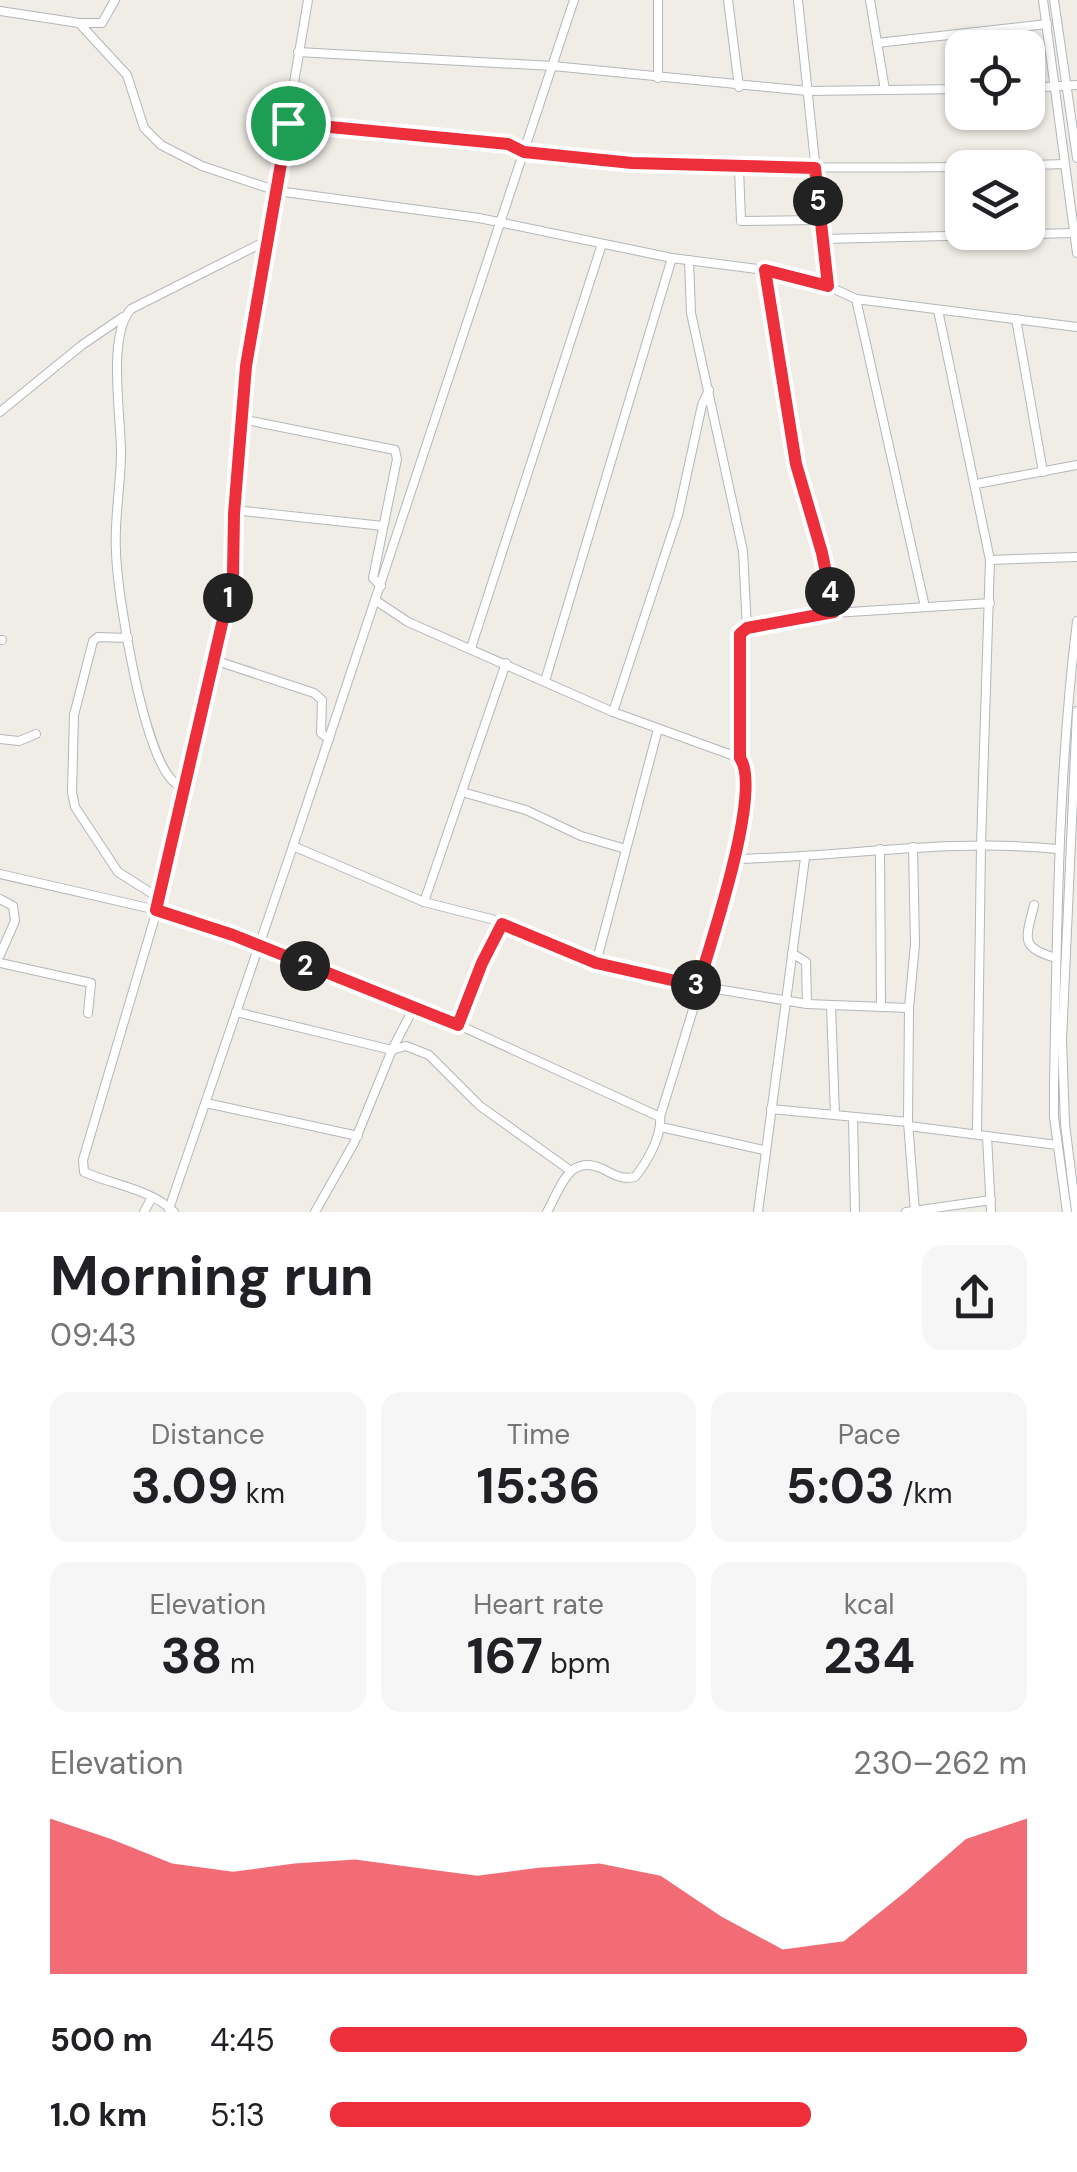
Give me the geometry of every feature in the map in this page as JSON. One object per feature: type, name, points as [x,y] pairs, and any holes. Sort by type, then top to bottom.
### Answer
[{"type":"street","points":[[0,10],[102,23],[115,0]]},
{"type":"street","points":[[308,0],[246,366],[234,510],[233,576],[160,898],[83,1160],[84,1172],[152,1197],[170,1210],[479,295],[574,0]]},
{"type":"street","points":[[658,0],[658,78]]},
{"type":"street","points":[[728,0],[739,86]]},
{"type":"street","points":[[798,0],[828,286]]},
{"type":"street","points":[[870,0],[885,90]]},
{"type":"street","points":[[1043,0],[1077,253]]},
{"type":"street","points":[[1054,0],[1072,84],[1077,158]]},
{"type":"street","points":[[79,23],[128,75],[144,128],[161,145],[202,166],[277,191],[478,218],[672,258],[765,270],[828,286],[856,299],[1077,327]]},
{"type":"street","points":[[877,43],[1047,24]]},
{"type":"street","points":[[298,52],[553,66],[808,91],[945,89]]},
{"type":"street","points":[[1045,88],[1072,84]]},
{"type":"street","points":[[288,123],[508,144],[524,152],[632,163],[740,168],[1065,164]]},
{"type":"street","points":[[740,168],[741,221],[820,220]]},
{"type":"street","points":[[823,239],[1074,233]]},
{"type":"street","points":[[0,412],[130,308],[268,240]]},
{"type":"street","points":[[471,648],[602,244]]},
{"type":"street","points":[[545,682],[672,258]]},
{"type":"street","points":[[689,260],[691,313],[743,550],[747,628]]},
{"type":"street","points":[[765,270],[796,464],[822,553],[834,612]]},
{"type":"street","points":[[856,299],[925,607]]},
{"type":"street","points":[[938,310],[990,560],[981,845],[982,1134],[991,1212]]},
{"type":"street","points":[[123,317],[118,358],[121,452],[116,552],[128,638],[148,726],[162,764],[173,781],[186,789]]},
{"type":"street","points":[[1016,318],[1043,472]]},
{"type":"street","points":[[613,712],[678,515],[702,405],[709,390]]},
{"type":"street","points":[[241,419],[395,450],[373,578],[381,586]]},
{"type":"street","points":[[976,484],[1077,465]]},
{"type":"street","points":[[234,510],[383,526]]},
{"type":"street","points":[[990,560],[1077,557]]},
{"type":"street","points":[[376,600],[408,622],[613,712],[740,758],[745,764],[747,790],[735,859],[660,1117],[661,1127],[634,1177],[623,1179],[592,1164],[580,1164],[570,1171],[547,1212]]},
{"type":"street","points":[[740,758],[740,634],[747,628],[834,612],[990,603]]},
{"type":"street","points":[[1067,1212],[1072,1189],[1058,1144],[1054,1085],[1056,958],[1058,849],[1077,622]]},
{"type":"street","points":[[128,638],[98,637],[93,641],[74,715],[72,792],[75,806],[118,872],[160,898]]},
{"type":"street","points":[[214,660],[320,697],[321,733],[329,739]]},
{"type":"street","points":[[424,902],[506,663]]},
{"type":"street","points":[[1076,1212],[1064,1124],[1063,1004],[1077,712]]},
{"type":"street","points":[[596,963],[658,729]]},
{"type":"street","points":[[0,739],[19,741],[36,734]]},
{"type":"street","points":[[462,792],[526,810],[580,836],[626,850]]},
{"type":"street","points":[[293,846],[424,902],[502,924],[596,963],[698,986],[806,1004],[909,1008]]},
{"type":"street","points":[[914,846],[915,944],[909,1008],[908,1124],[912,1211],[991,1200]]},
{"type":"street","points":[[735,859],[805,858],[914,846],[1058,849]]},
{"type":"street","points":[[880,849],[881,1006]]},
{"type":"street","points":[[758,1212],[805,858]]},
{"type":"street","points":[[0,874],[156,910],[233,935],[415,1005],[660,1117]]},
{"type":"street","points":[[0,899],[12,906],[16,921],[0,955]]},
{"type":"street","points":[[1034,905],[1026,939],[1033,951],[1056,958]]},
{"type":"street","points":[[458,1025],[502,924]]},
{"type":"street","points":[[1066,950],[1077,950]]},
{"type":"street","points":[[792,952],[806,962],[806,1004]]},
{"type":"street","points":[[0,963],[91,983],[88,1012]]},
{"type":"street","points":[[1063,1004],[1077,1007]]},
{"type":"street","points":[[314,1212],[358,1136],[392,1050],[415,1005]]},
{"type":"street","points":[[831,1005],[836,1115]]},
{"type":"street","points":[[236,1012],[392,1050],[406,1046],[429,1055],[471,1099],[570,1171]]},
{"type":"street","points":[[206,1103],[358,1136]]},
{"type":"street","points":[[771,1108],[1058,1144]]},
{"type":"street","points":[[852,1117],[856,1212]]},
{"type":"street","points":[[661,1127],[764,1150]]},
{"type":"street","points":[[144,1212],[152,1197]]},
{"type":"route","points":[[288,123],[508,144],[524,152],[632,163],[815,168],[828,286],[765,270],[796,464],[822,553],[834,612],[747,628],[740,634],[740,758],[745,764],[747,790],[735,859],[698,986],[596,963],[502,924],[458,1025],[233,935],[156,910],[233,576],[246,366],[288,123]]}]
